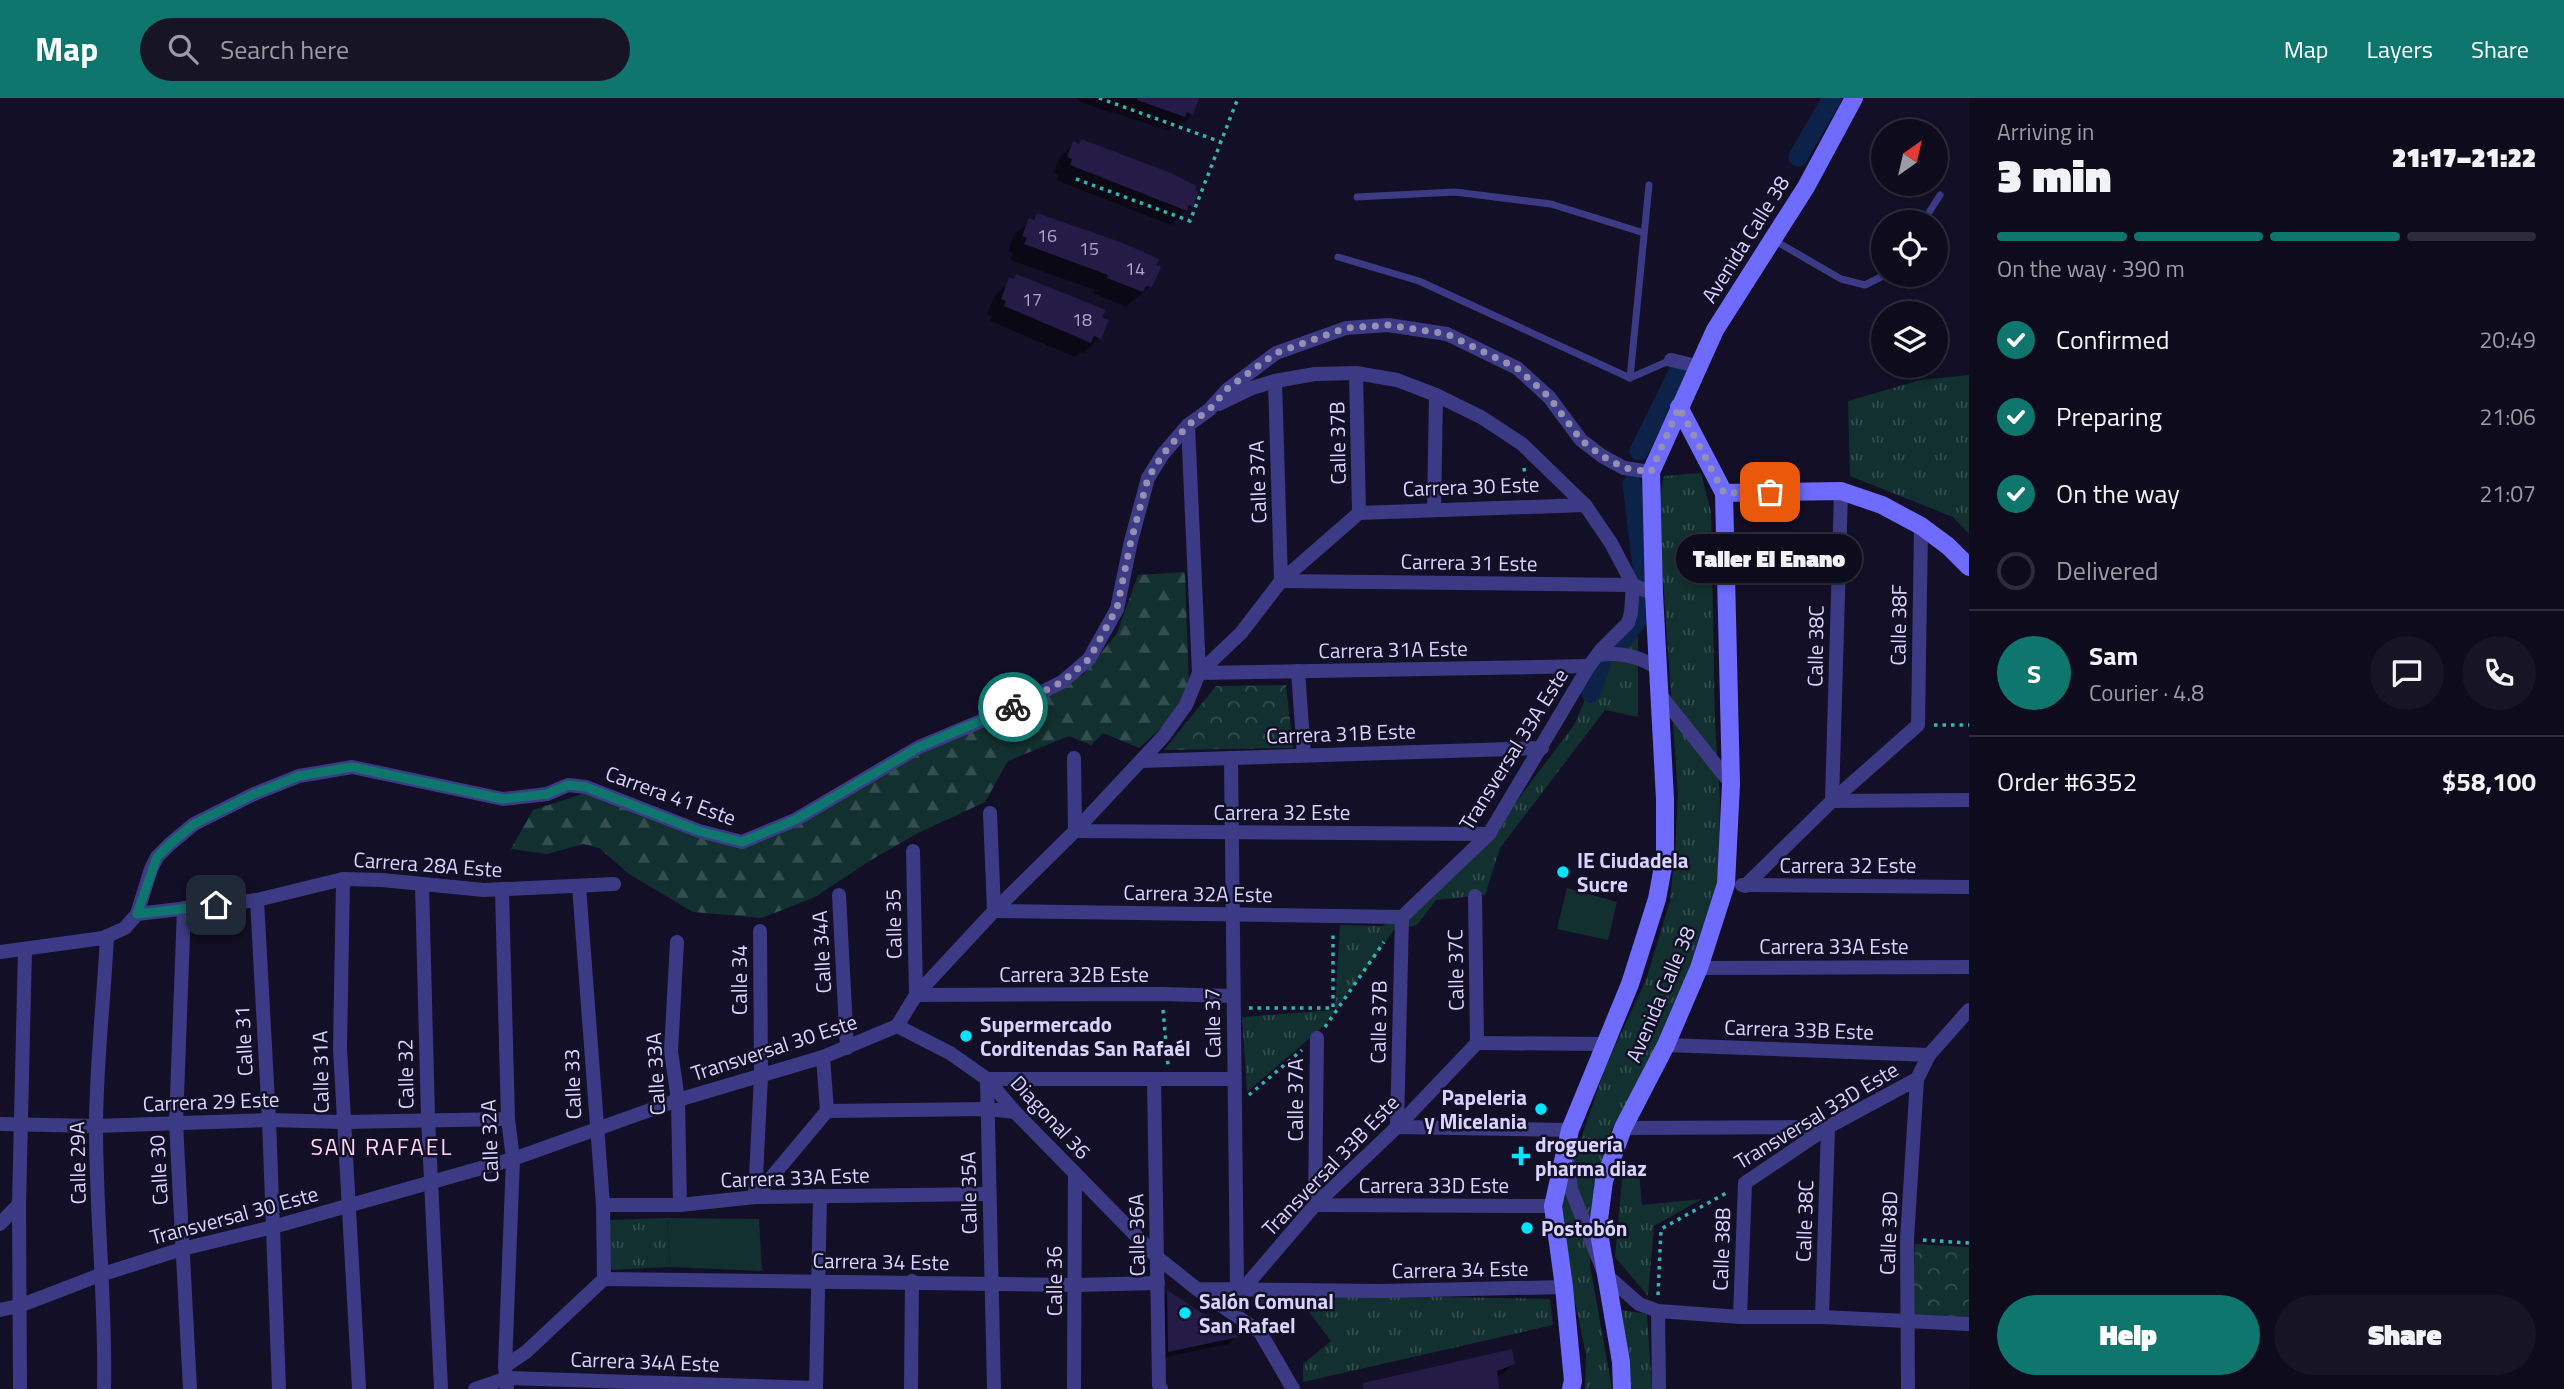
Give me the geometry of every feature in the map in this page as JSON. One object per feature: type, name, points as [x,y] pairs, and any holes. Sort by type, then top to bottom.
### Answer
[{"type":"street","name":"Avenida Calle 38","points":[[1571,1389],[1573,1381],[1564,1287],[1553,1206],[1568,1138],[1630,984],[1654,911],[1665,856],[1651,472],[1715,330],[1806,187],[1854,98]]},
{"type":"street","points":[[1209,410],[1228,388],[1276,353],[1346,328],[1388,325],[1447,334],[1517,368],[1549,397],[1581,440],[1624,468],[1651,472]]},
{"type":"street","points":[[1671,360],[1697,366]]},
{"type":"street","points":[[1209,410],[1252,388],[1315,374],[1356,373],[1398,380],[1436,395],[1481,417],[1522,444],[1585,505],[1611,543],[1633,585]]},
{"type":"street","name":"Calle 37B","points":[[1356,373],[1359,513]]},
{"type":"street","name":"Calle 37A","points":[[1275,381],[1281,581]]},
{"type":"street","points":[[1434,510],[1436,395]]},
{"type":"street","name":"Avenida Calle 38","points":[[1622,1389],[1621,1362],[1598,1227],[1604,1181],[1623,1128],[1666,1045],[1699,968],[1726,884],[1731,784],[1724,493],[1679,407]]},
{"type":"street","name":"Carrera 41 Este","points":[[137,914],[157,857],[194,824],[254,794],[299,776],[352,767],[503,799],[547,794],[568,785],[586,787],[699,831],[742,842],[795,820],[919,747],[998,714],[1062,682],[1089,659],[1117,608],[1148,478],[1163,454],[1188,425],[1209,410]]},
{"type":"street","points":[[1188,425],[1199,673]]},
{"type":"street","points":[[1724,493],[1841,491],[1882,505],[1921,526],[1948,546],[1969,567]]},
{"type":"street","name":"Calle 38C","points":[[1832,801],[1841,491]]},
{"type":"street","name":"Carrera 30 Este","points":[[1359,513],[1585,505]]},
{"type":"street","points":[[897,1026],[916,995],[1163,737],[1186,705],[1199,673],[1241,633],[1281,581],[1359,513]]},
{"type":"street","name":"Calle 38F","points":[[1917,725],[1921,526]]},
{"type":"street","name":"Carrera 31 Este","points":[[1281,581],[1633,585],[1654,594]]},
{"type":"street","name":"Transversal 33A Este","points":[[1402,917],[1489,834],[1593,661],[1628,623],[1633,585]]},
{"type":"street","name":"Carrera 31A Este","points":[[1199,673],[1593,661],[1609,654],[1645,659],[1658,669]]},
{"type":"street","points":[[1298,671],[1304,755]]},
{"type":"street","points":[[1659,693],[1731,784]]},
{"type":"street","points":[[1745,886],[1832,801],[1917,725]]},
{"type":"street","name":"Carrera 31B Este","points":[[1142,761],[1542,748]]},
{"type":"street","points":[[1074,758],[1075,831]]},
{"type":"street","name":"Calle 37","points":[[1230,758],[1234,1107],[1240,1288]]},
{"type":"street","points":[[1832,801],[1969,800]]},
{"type":"street","points":[[990,813],[994,911]]},
{"type":"street","name":"Carrera 32 Este","points":[[1075,831],[1489,834]]},
{"type":"street","name":"Calle 35","points":[[913,851],[916,995]]},
{"type":"street","name":"Carrera 28A Este","points":[[137,914],[257,900],[343,879],[502,891],[614,884]]},
{"type":"street","name":"Calle 31A","points":[[343,879],[340,1048],[359,1389]]},
{"type":"street","name":"Calle 32","points":[[422,884],[428,1118],[441,1389]]},
{"type":"street","name":"Carrera 32 Este","points":[[1726,884],[1969,887]]},
{"type":"street","name":"Calle 33","points":[[579,886],[595,1128],[603,1205],[604,1279]]},
{"type":"street","name":"Calle 32A","points":[[502,891],[508,1119],[513,1158],[507,1378]]},
{"type":"street","name":"Calle 34A","points":[[839,895],[847,1048]]},
{"type":"street","name":"Calle 37C","points":[[1475,896],[1477,1043]]},
{"type":"street","name":"Calle 31","points":[[257,900],[269,1119],[279,1389]]},
{"type":"street","name":"Calle 30","points":[[184,908],[176,1123],[190,1389]]},
{"type":"street","name":"Carrera 32A Este","points":[[994,911],[1402,917]]},
{"type":"street","points":[[0,952],[107,936],[125,928],[137,914]]},
{"type":"street","name":"Calle 37B","points":[[1397,1127],[1402,917]]},
{"type":"street","name":"Calle 34","points":[[755,1197],[761,1076],[760,930]]},
{"type":"street","name":"Calle 29A","points":[[104,1389],[105,1342],[100,1275],[96,1126],[107,936]]},
{"type":"street","name":"Calle 33A","points":[[677,942],[671,1051],[678,1100],[680,1205]]},
{"type":"street","points":[[20,1389],[19,1204],[25,949]]},
{"type":"street","name":"Carrera 33A Este","points":[[1699,968],[1969,967]]},
{"type":"street","name":"Carrera 32B Este","points":[[916,995],[1162,994],[1233,1002]]},
{"type":"street","name":"Transversal 33D Este","points":[[1745,1182],[1828,1127],[1917,1079],[1929,1055],[1969,1010]]},
{"type":"street","name":"Transversal 30 Este","points":[[0,1310],[19,1306],[100,1275],[182,1249],[273,1227],[513,1158],[678,1100],[823,1057],[897,1026]]},
{"type":"street","name":"Diagonal 36","points":[[897,1026],[950,1053],[987,1079],[1015,1112],[1158,1258]]},
{"type":"street","name":"Calle 37A","points":[[1315,1205],[1317,1038]]},
{"type":"street","points":[[1477,1043],[1605,1044]]},
{"type":"street","name":"Transversal 33B Este","points":[[1240,1288],[1315,1205],[1397,1127],[1477,1043]]},
{"type":"street","name":"Carrera 33B Este","points":[[1666,1045],[1929,1055]]},
{"type":"street","points":[[755,1197],[827,1111],[823,1057]]},
{"type":"street","points":[[987,1079],[1234,1079]]},
{"type":"street","name":"Calle 35A","points":[[987,1079],[993,1389]]},
{"type":"street","name":"Calle 36A","points":[[1154,1079],[1161,1389]]},
{"type":"street","name":"Calle 38D","points":[[1908,1389],[1907,1239],[1917,1079]]},
{"type":"street","points":[[827,1111],[988,1109],[1015,1112]]},
{"type":"street","name":"Carrera 29 Este","points":[[0,1124],[96,1126],[269,1119],[343,1122],[428,1118],[508,1119]]},
{"type":"street","points":[[1397,1127],[1568,1138],[1571,1189],[1605,1273],[1639,1304],[1658,1311],[1740,1317],[1822,1317],[1969,1324]]},
{"type":"street","points":[[1623,1128],[1828,1127]]},
{"type":"street","name":"Calle 38C","points":[[1822,1317],[1828,1127]]},
{"type":"street","name":"Calle 36","points":[[1074,1389],[1075,1173]]},
{"type":"street","name":"Calle 38B","points":[[1740,1317],[1745,1182]]},
{"type":"street","name":"Carrera 33A Este","points":[[603,1205],[680,1205],[755,1197],[989,1194]]},
{"type":"street","points":[[816,1389],[820,1196]]},
{"type":"street","points":[[0,1224],[19,1204]]},
{"type":"street","name":"Carrera 33D Este","points":[[1315,1205],[1553,1206]]},
{"type":"street","points":[[1158,1258],[1197,1289],[1260,1332],[1293,1389]]},
{"type":"street","points":[[507,1378],[526,1352],[604,1279]]},
{"type":"street","name":"Carrera 34 Este","points":[[604,1279],[1075,1285],[1158,1283]]},
{"type":"street","points":[[911,1389],[912,1281]]},
{"type":"street","name":"Carrera 34 Este","points":[[1197,1289],[1396,1291],[1564,1287]]},
{"type":"street","points":[[1658,1311],[1659,1389]]},
{"type":"street","name":"Carrera 34A Este","points":[[475,1389],[507,1378],[594,1385],[816,1389]]},
{"type":"lane","points":[[1630,378],[1649,185]]},
{"type":"lane","points":[[1357,197],[1455,192],[1551,204],[1644,233]]},
{"type":"lane","points":[[1772,239],[1841,279],[1865,285],[1871,282]]},
{"type":"lane","points":[[1338,257],[1419,281],[1630,378],[1671,360]]},
{"type":"path","points":[[1100,98],[1221,142]]},
{"type":"path","points":[[1076,179],[1190,220],[1238,98]]},
{"type":"path","points":[[1522,444],[1528,508]]},
{"type":"path","points":[[1917,725],[1969,725]]},
{"type":"path","points":[[1233,1002],[1333,1008],[1334,916]]},
{"type":"path","points":[[1234,1107],[1317,1038],[1402,917]]},
{"type":"path","points":[[1162,994],[1169,1079]]},
{"type":"path","name":"Transversal 33D Este","points":[[1658,1311],[1661,1229],[1745,1182]]},
{"type":"path","points":[[1907,1239],[1969,1243]]},
{"type":"green space","points":[[1969,375],[1969,534],[1953,517],[1850,476],[1848,401],[1920,380]]},
{"type":"green space","points":[[1701,473],[1711,512],[1715,722],[1720,801],[1718,881],[1673,1017],[1611,1131],[1593,1201],[1590,1265],[1612,1389],[1585,1389],[1586,1354],[1571,1283],[1561,1198],[1606,1065],[1646,980],[1670,901],[1678,795],[1658,505],[1664,476]]},
{"type":"green space","points":[[1185,572],[1189,687],[1177,714],[1139,748],[1103,733],[1091,745],[1069,736],[1008,761],[985,802],[918,833],[815,897],[762,918],[693,912],[629,874],[599,848],[583,844],[547,854],[511,849],[533,810],[592,791],[739,845],[901,760],[976,728],[1084,674],[1117,633],[1138,575]]},
{"type":"green space","points":[[1638,630],[1638,717],[1605,710],[1500,848],[1485,895],[1436,900],[1417,925],[1394,930],[1326,1024],[1247,1092],[1242,1017],[1335,1010],[1340,925],[1382,926],[1440,888],[1495,830],[1574,725],[1593,681]]},
{"type":"green space","points":[[1286,685],[1293,748],[1164,750],[1216,686]]},
{"type":"green space","points":[[1567,888],[1617,902],[1608,940],[1557,929]]},
{"type":"green space","points":[[1623,1168],[1639,1172],[1642,1205],[1702,1199],[1654,1226],[1648,1296],[1615,1257]]},
{"type":"green space","points":[[667,1218],[670,1267],[608,1270],[606,1220]]},
{"type":"green space","points":[[667,1218],[759,1219],[762,1271],[670,1267]]},
{"type":"green space","points":[[1915,1244],[1969,1247],[1969,1317],[1913,1317]]},
{"type":"green space","points":[[1249,1294],[1550,1299],[1553,1325],[1303,1382],[1303,1364],[1331,1341],[1296,1295],[1265,1308]]},
{"type":"green space","points":[[1622,1310],[1647,1314],[1652,1389],[1630,1389]]},
{"type":"building","points":[[1137,98],[1199,98],[1193,115],[1187,112],[1185,117]]},
{"type":"building","points":[[1081,139],[1171,173],[1197,186],[1195,190],[1198,192],[1193,207],[1189,205],[1187,211],[1070,165],[1072,159],[1067,157],[1073,141],[1079,144]]},
{"type":"building","points":[[1037,213],[1123,243],[1159,259],[1156,265],[1161,267],[1152,287],[1146,286],[1143,292],[1107,278],[1108,275],[1024,244],[1027,238],[1022,236],[1029,218],[1034,220]]},
{"type":"building","points":[[1016,274],[1106,310],[1102,317],[1109,320],[1101,339],[1094,336],[1091,343],[1004,306],[1006,301],[1001,299],[1009,277],[1014,279]]},
{"type":"building","name":"Salón Comunal San Rafael","points":[[1167,1290],[1239,1337],[1168,1352]]},
{"type":"building","points":[[1512,1349],[1515,1364],[1497,1371],[1499,1389],[1363,1389],[1363,1383]]},
{"type":"waterway","points":[[1798,157],[1832,98]]},
{"type":"waterway","points":[[1639,451],[1679,370]]},
{"type":"waterway","points":[[1632,484],[1643,575]]},
{"type":"waterway","points":[[1618,645],[1641,616],[1644,600]]},
{"type":"waterway","points":[[1591,693],[1601,665]]},
{"type":"way so far","points":[[1013,707],[1062,682],[1089,659],[1117,608],[1148,478],[1163,454],[1188,425],[1209,410],[1228,388],[1276,353],[1346,328],[1388,325],[1447,334],[1517,368],[1549,397],[1581,440],[1624,468],[1651,472],[1679,407],[1724,493],[1770,492]]},
{"type":"place","name":"Taller El Enano","points":[[1770,492]]},
{"type":"place","name":"IE Ciudadela Sucre","points":[[1563,872]]},
{"type":"place","name":"Supermercado Corditendas San Rafaél","points":[[966,1036]]},
{"type":"place","name":"Papeleria y Micelania","points":[[1541,1109]]},
{"type":"place","name":"droguería pharma diaz","points":[[1521,1156]]},
{"type":"place","name":"Postobón","points":[[1527,1228]]},
{"type":"place","name":"Salón Comunal San Rafael","points":[[1185,1313]]},
{"type":"district","name":"SAN RAFAEL","points":[[382,1146]]},
{"type":"route","points":[[216,905],[137,914],[157,857],[170,844],[194,824],[254,794],[299,776],[352,767],[503,799],[547,794],[568,785],[586,787],[699,831],[742,842],[795,820],[919,747],[1013,707]]}]
